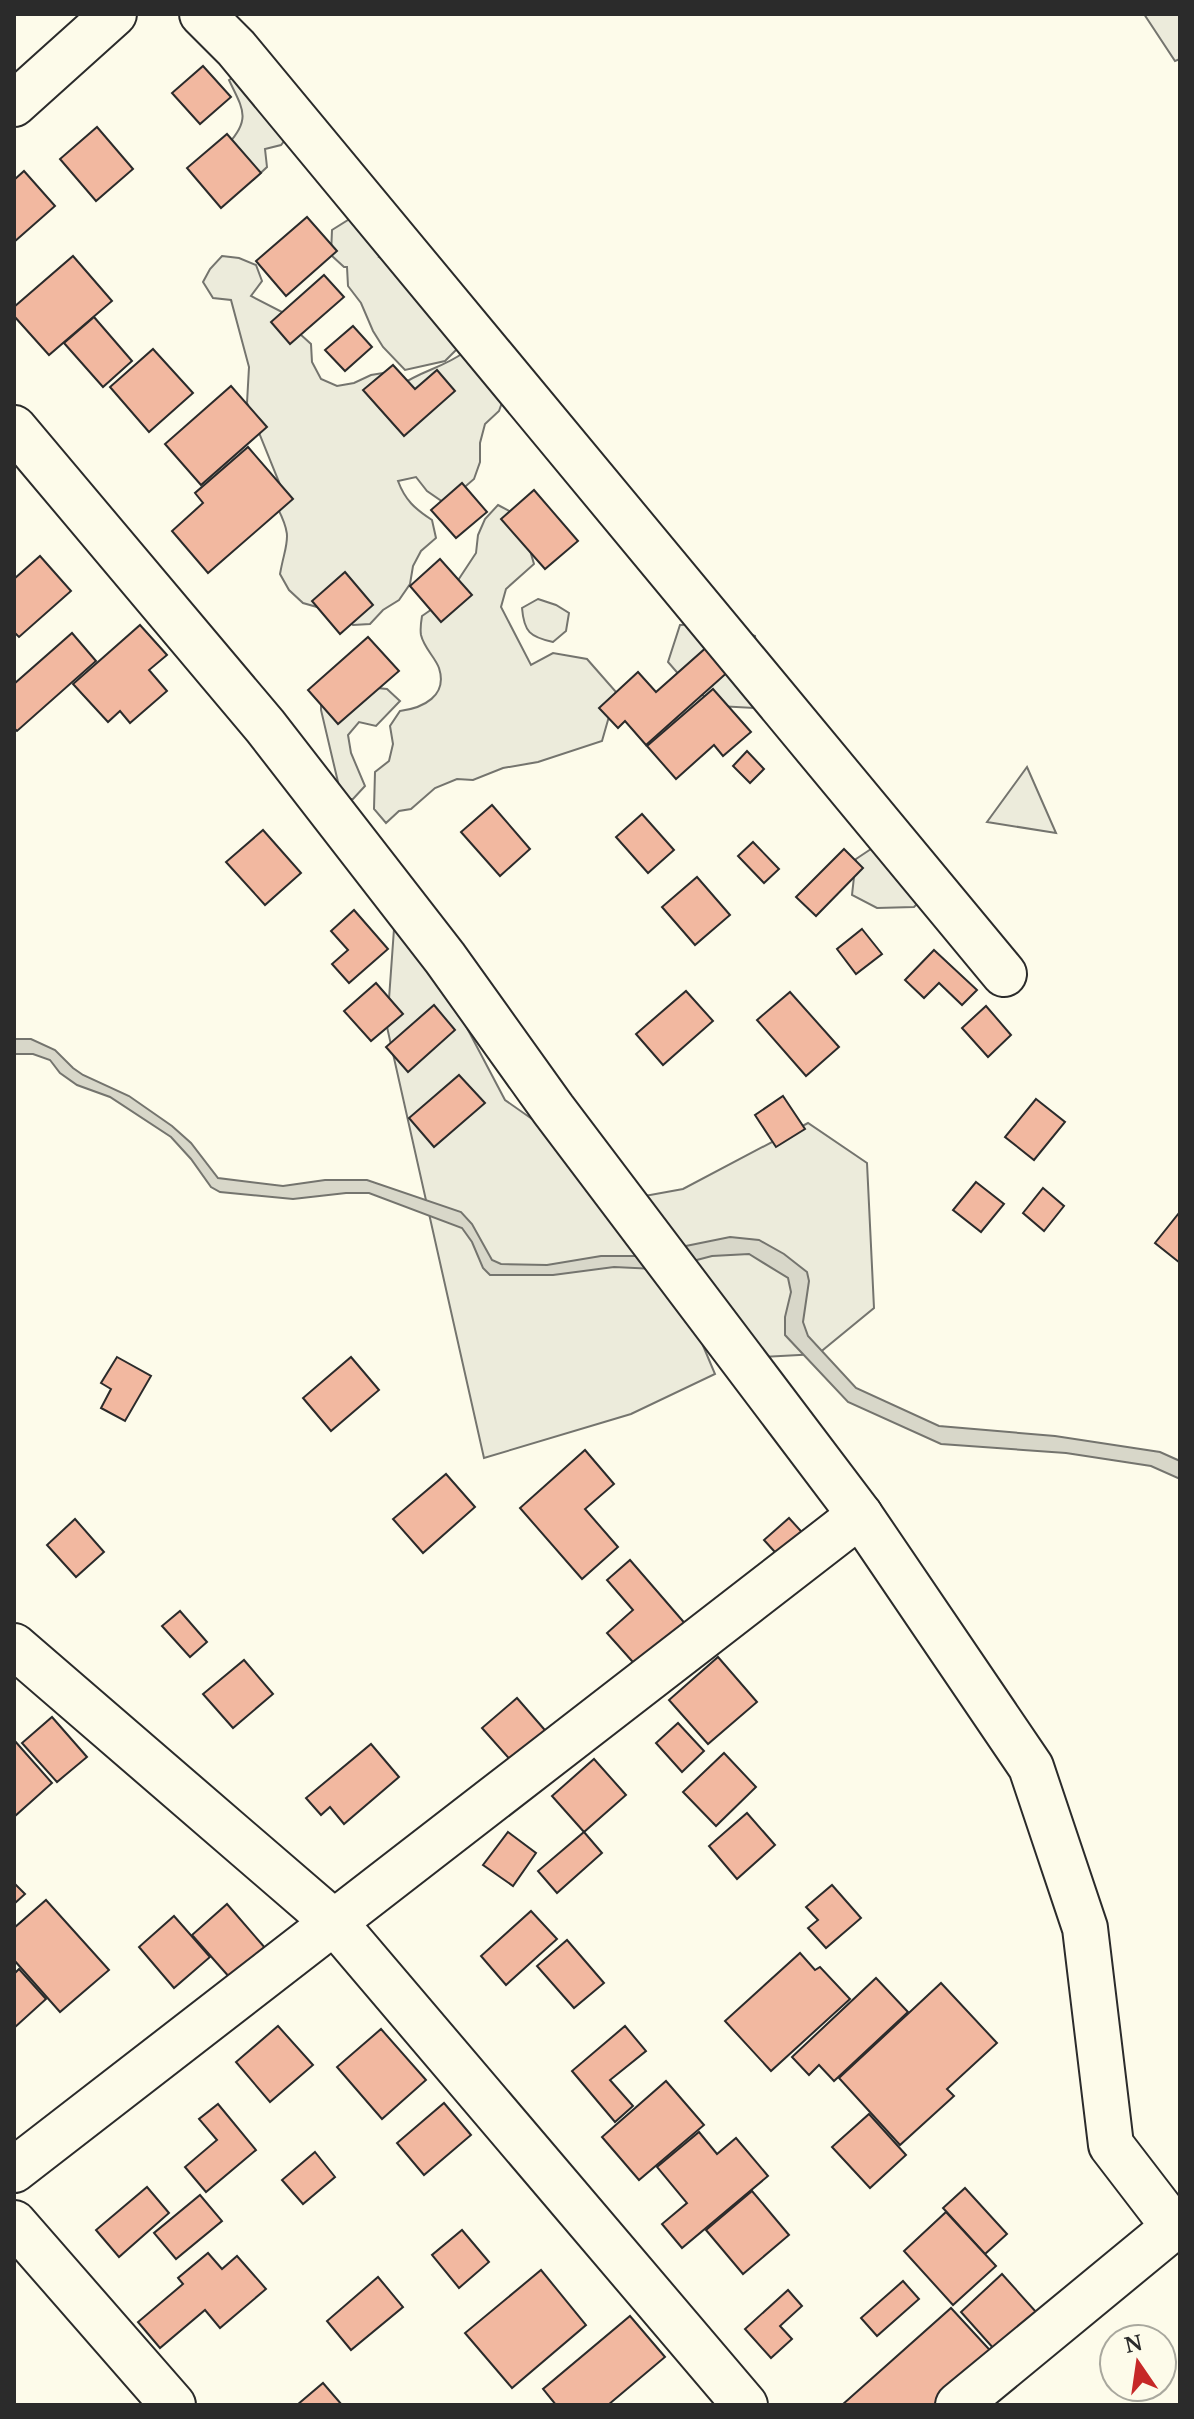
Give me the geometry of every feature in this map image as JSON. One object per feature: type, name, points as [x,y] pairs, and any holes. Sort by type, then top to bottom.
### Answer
[{"type":"street","points":[[14,104],[114,14]]},
{"type":"street","points":[[202,14],[236,48],[1004,974]]},
{"type":"street","points":[[14,428],[274,739],[445,958],[553,1109],[860,1515],[1031,1767],[1085,1928],[1111,2145],[1177,2224],[958,2405]]},
{"type":"street","points":[[14,2170],[860,1515]]},
{"type":"street","points":[[14,1646],[335,1923],[745,2405]]},
{"type":"street","points":[[14,2223],[173,2405]]},
{"type":"shaded area","points":[[1144,14],[1180,14],[1180,59],[1175,61]]},
{"type":"shaded area","points":[[244,70],[292,131],[281,145],[265,149],[267,167],[253,180],[235,176],[228,144],[242,120],[241,106],[229,80]]},
{"type":"shaded area","points":[[348,220],[367,220],[390,244],[379,257],[417,276],[472,334],[445,361],[405,370],[383,347],[361,303],[348,286],[347,267],[331,255],[332,230]]},
{"type":"shaded area","points":[[222,256],[239,258],[256,265],[262,281],[251,296],[284,313],[289,324],[311,344],[312,362],[321,379],[337,386],[389,372],[401,385],[463,353],[505,394],[499,411],[485,424],[480,443],[480,462],[474,479],[459,492],[443,502],[427,491],[416,477],[398,481],[411,504],[432,520],[436,538],[421,551],[413,566],[410,584],[399,600],[383,610],[370,624],[353,625],[338,613],[303,603],[289,590],[280,574],[287,540],[285,525],[276,505],[281,487],[247,403],[249,367],[231,300],[213,298],[203,282]]},
{"type":"shaded area","points":[[498,505],[513,513],[534,564],[506,589],[501,607],[531,665],[553,653],[587,659],[616,692],[602,741],[538,762],[503,768],[473,780],[457,779],[435,788],[411,809],[399,811],[386,823],[374,809],[375,772],[389,761],[393,744],[390,726],[400,711],[432,699],[440,686],[439,668],[421,635],[422,616],[445,600],[476,553],[478,535],[485,519]]},
{"type":"shaded area","points":[[538,599],[569,613],[566,631],[553,642],[534,635],[524,623],[522,608]]},
{"type":"shaded area","points":[[718,623],[755,636],[759,672],[754,708],[718,706],[688,685],[668,662],[680,625]]},
{"type":"shaded area","points":[[367,687],[387,689],[400,701],[376,726],[359,722],[348,735],[351,753],[365,786],[353,799],[342,799],[321,710],[321,691]]},
{"type":"shaded area","points":[[1027,767],[1056,833],[987,822]]},
{"type":"shaded area","points":[[886,839],[939,882],[914,907],[877,908],[852,895],[856,859]]},
{"type":"shaded area","points":[[395,915],[438,973],[505,1100],[569,1145],[612,1202],[683,1189],[808,1123],[867,1163],[874,1308],[818,1354],[742,1358],[688,1310],[715,1374],[631,1414],[484,1458],[387,1027]]},
{"type":"shaded area","points":[[14,1039],[31,1039],[55,1050],[83,1075],[129,1096],[191,1143],[218,1178],[283,1186],[325,1180],[367,1180],[461,1212],[472,1224],[492,1260],[501,1264],[547,1265],[601,1256],[655,1256],[655,1269],[614,1267],[553,1275],[490,1275],[483,1268],[462,1228],[369,1193],[293,1199],[220,1192],[211,1187],[171,1137],[110,1097],[77,1085],[60,1073],[50,1060],[33,1054],[14,1054]]},
{"type":"shaded area","points":[[730,1237],[759,1240],[807,1272],[809,1281],[803,1322],[808,1336],[856,1388],[939,1426],[1055,1436],[1160,1452],[1180,1461],[1180,1479],[1151,1466],[1066,1453],[941,1444],[848,1402],[785,1335],[785,1317],[791,1292],[788,1278],[749,1254],[712,1256],[685,1263],[676,1248]]},
{"type":"building","points":[[203,66],[231,97],[200,124],[172,93]]},
{"type":"building","points":[[97,127],[133,169],[96,201],[60,159]]},
{"type":"building","points":[[227,134],[261,173],[221,208],[187,168]]},
{"type":"building","points":[[24,171],[55,206],[14,242],[14,180]]},
{"type":"building","points":[[307,217],[337,251],[286,296],[256,261]]},
{"type":"building","points":[[73,256],[112,301],[49,355],[14,316],[14,307]]},
{"type":"building","points":[[324,275],[344,297],[290,344],[271,322]]},
{"type":"building","points":[[94,317],[132,361],[103,387],[64,343]]},
{"type":"building","points":[[353,326],[372,347],[345,371],[325,350]]},
{"type":"building","points":[[153,349],[193,393],[149,432],[110,387]]},
{"type":"building","points":[[393,365],[415,389],[437,370],[455,391],[404,436],[363,390]]},
{"type":"building","points":[[231,386],[267,427],[201,485],[165,444]]},
{"type":"building","points":[[248,447],[293,499],[208,573],[172,531],[203,503],[195,493]]},
{"type":"building","points":[[462,483],[487,512],[456,538],[431,510]]},
{"type":"building","points":[[534,490],[578,541],[545,569],[501,519]]},
{"type":"building","points":[[40,556],[71,591],[19,637],[14,632],[14,579]]},
{"type":"building","points":[[440,559],[472,595],[441,622],[410,586]]},
{"type":"building","points":[[345,572],[373,605],[340,634],[312,601]]},
{"type":"building","points":[[140,625],[167,655],[149,670],[167,691],[130,723],[120,711],[108,722],[73,684]]},
{"type":"building","points":[[72,633],[96,661],[17,731],[14,728],[14,684]]},
{"type":"building","points":[[368,637],[399,671],[338,724],[308,690]]},
{"type":"building","points":[[708,646],[730,670],[646,745],[625,721],[618,728],[599,708],[638,672],[656,692]]},
{"type":"building","points":[[713,689],[751,732],[723,756],[714,745],[676,779],[647,746]]},
{"type":"building","points":[[747,751],[764,769],[750,783],[733,766]]},
{"type":"building","points":[[492,805],[530,849],[500,876],[461,832]]},
{"type":"building","points":[[642,814],[674,850],[648,873],[616,837]]},
{"type":"building","points":[[263,830],[301,873],[265,905],[226,862]]},
{"type":"building","points":[[753,842],[779,869],[764,883],[738,856]]},
{"type":"building","points":[[844,849],[863,868],[816,916],[796,897]]},
{"type":"building","points":[[697,877],[730,915],[695,945],[662,907]]},
{"type":"building","points":[[354,910],[388,949],[349,983],[332,964],[348,950],[331,931]]},
{"type":"building","points":[[862,929],[882,954],[856,974],[837,949]]},
{"type":"building","points":[[934,950],[977,990],[962,1005],[939,983],[924,998],[905,980]]},
{"type":"building","points":[[376,983],[403,1014],[371,1041],[344,1011]]},
{"type":"building","points":[[686,991],[713,1021],[663,1065],[636,1034]]},
{"type":"building","points":[[790,992],[839,1047],[806,1076],[757,1020]]},
{"type":"building","points":[[434,1005],[455,1030],[408,1072],[386,1047]]},
{"type":"building","points":[[986,1006],[1011,1035],[988,1057],[962,1028]]},
{"type":"building","points":[[459,1075],[485,1103],[434,1147],[409,1118]]},
{"type":"building","points":[[783,1096],[805,1129],[776,1147],[755,1115]]},
{"type":"building","points":[[1036,1099],[1065,1122],[1034,1160],[1005,1137]]},
{"type":"building","points":[[976,1182],[1004,1204],[981,1232],[953,1210]]},
{"type":"building","points":[[1043,1188],[1064,1206],[1044,1231],[1023,1213]]},
{"type":"building","points":[[1180,1214],[1180,1263],[1155,1243]]},
{"type":"building","points":[[117,1357],[151,1376],[125,1421],[101,1408],[111,1389],[101,1383]]},
{"type":"building","points":[[351,1357],[379,1390],[331,1431],[303,1398]]},
{"type":"building","points":[[585,1450],[614,1484],[585,1509],[618,1547],[582,1579],[520,1508]]},
{"type":"building","points":[[446,1474],[475,1507],[423,1553],[393,1519]]},
{"type":"building","points":[[789,1518],[809,1540],[784,1562],[764,1540]]},
{"type":"building","points":[[75,1519],[104,1552],[76,1577],[47,1545]]},
{"type":"building","points":[[630,1560],[688,1627],[640,1670],[607,1633],[633,1610],[607,1580]]},
{"type":"building","points":[[180,1611],[207,1642],[190,1657],[162,1626]]},
{"type":"building","points":[[718,1657],[757,1702],[708,1744],[669,1700]]},
{"type":"building","points":[[244,1660],[273,1694],[233,1728],[203,1694]]},
{"type":"building","points":[[517,1698],[557,1744],[523,1774],[482,1728]]},
{"type":"building","points":[[52,1717],[87,1757],[57,1782],[22,1743]]},
{"type":"building","points":[[678,1723],[704,1751],[682,1772],[656,1743]]},
{"type":"building","points":[[14,1740],[52,1783],[15,1816],[14,1815]]},
{"type":"building","points":[[371,1744],[399,1777],[344,1824],[330,1807],[321,1815],[306,1798]]},
{"type":"building","points":[[724,1753],[756,1787],[716,1826],[683,1792]]},
{"type":"building","points":[[594,1759],[626,1795],[584,1832],[552,1796]]},
{"type":"building","points":[[747,1813],[775,1845],[737,1879],[709,1846]]},
{"type":"building","points":[[508,1832],[536,1853],[513,1886],[483,1865]]},
{"type":"building","points":[[584,1832],[602,1853],[557,1893],[538,1871]]},
{"type":"building","points":[[14,1883],[25,1894],[14,1904]]},
{"type":"building","points":[[832,1885],[861,1918],[826,1948],[808,1928],[818,1920],[806,1907]]},
{"type":"building","points":[[46,1900],[109,1970],[60,2012],[14,1960],[14,1928]]},
{"type":"building","points":[[227,1904],[266,1949],[231,1979],[192,1935]]},
{"type":"building","points":[[531,1911],[557,1939],[506,1985],[481,1956]]},
{"type":"building","points":[[174,1916],[210,1957],[174,1988],[139,1947]]},
{"type":"building","points":[[567,1940],[604,1983],[574,2008],[537,1966]]},
{"type":"building","points":[[800,1953],[815,1970],[820,1967],[850,1999],[771,2071],[725,2021]]},
{"type":"building","points":[[19,1969],[46,1999],[14,2028],[14,1974]]},
{"type":"building","points":[[876,1978],[908,2012],[834,2081],[819,2065],[809,2075],[792,2057]]},
{"type":"building","points":[[941,1983],[997,2043],[947,2089],[954,2096],[900,2145],[839,2078]]},
{"type":"building","points":[[278,2026],[313,2065],[270,2102],[236,2062]]},
{"type":"building","points":[[625,2026],[646,2051],[610,2080],[633,2106],[615,2122],[572,2071]]},
{"type":"building","points":[[381,2029],[426,2080],[382,2119],[337,2067]]},
{"type":"building","points":[[666,2081],[704,2125],[639,2180],[602,2137]]},
{"type":"building","points":[[444,2103],[471,2135],[424,2175],[397,2143]]},
{"type":"building","points":[[218,2104],[256,2150],[206,2192],[185,2167],[217,2140],[199,2119]]},
{"type":"building","points":[[869,2114],[906,2155],[870,2188],[832,2147]]},
{"type":"building","points":[[699,2132],[717,2154],[736,2138],[768,2176],[682,2248],[662,2224],[687,2203],[657,2167]]},
{"type":"building","points":[[315,2152],[335,2177],[303,2204],[282,2180]]},
{"type":"building","points":[[147,2187],[169,2213],[119,2257],[96,2230]]},
{"type":"building","points":[[965,2188],[1007,2234],[985,2254],[943,2208]]},
{"type":"building","points":[[752,2191],[789,2235],[743,2274],[706,2230]]},
{"type":"building","points":[[200,2195],[222,2221],[176,2259],[154,2233]]},
{"type":"building","points":[[946,2212],[996,2266],[953,2305],[904,2251]]},
{"type":"building","points":[[462,2230],[489,2262],[459,2288],[432,2255]]},
{"type":"building","points":[[208,2253],[222,2269],[237,2256],[266,2289],[220,2328],[205,2310],[160,2348],[138,2322],[183,2284],[178,2278]]},
{"type":"building","points":[[541,2270],[586,2325],[512,2388],[465,2333]]},
{"type":"building","points":[[1002,2274],[1045,2322],[1003,2359],[961,2312]]},
{"type":"building","points":[[378,2277],[403,2307],[351,2350],[327,2321]]},
{"type":"building","points":[[903,2281],[919,2299],[877,2336],[861,2318]]},
{"type":"building","points":[[788,2290],[802,2306],[780,2326],[792,2339],[771,2358],[745,2329]]},
{"type":"building","points":[[951,2308],[998,2359],[946,2405],[842,2405]]},
{"type":"building","points":[[630,2316],[665,2357],[608,2405],[556,2405],[543,2389]]},
{"type":"building","points":[[323,2383],[342,2405],[297,2405]]}]
